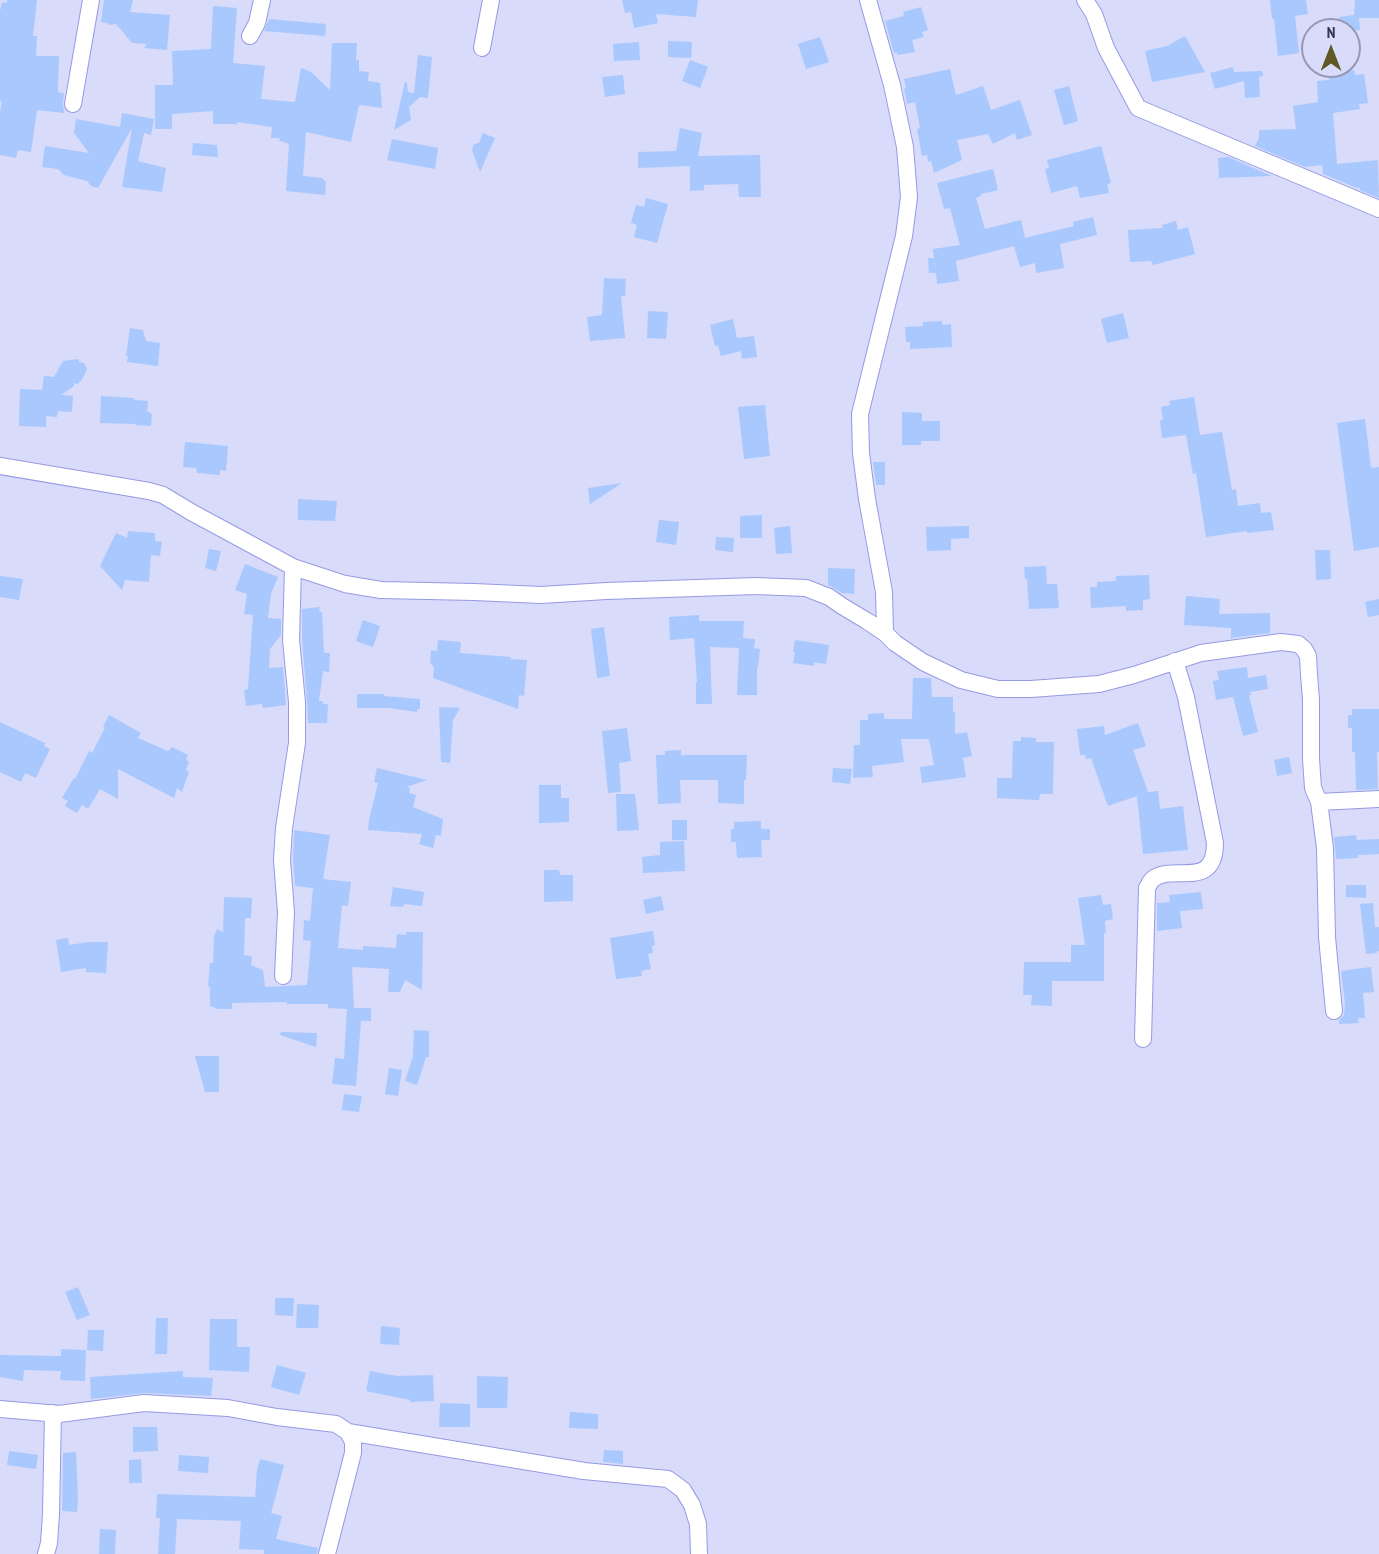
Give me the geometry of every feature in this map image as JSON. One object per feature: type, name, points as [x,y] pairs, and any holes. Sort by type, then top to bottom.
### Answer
[{"type":"street","points":[[73,104],[91,0]]},
{"type":"street","points":[[250,36],[258,23],[262,0]]},
{"type":"street","points":[[482,48],[491,0]]},
{"type":"street","points":[[868,0],[892,85],[903,137],[909,197],[903,236],[860,414],[861,453],[867,499],[884,592],[885,633]]},
{"type":"street","points":[[1085,0],[1094,14],[1106,48],[1138,108],[1379,209]]},
{"type":"street","points":[[0,466],[163,495],[293,567],[345,584],[381,590],[541,595],[756,586],[806,588],[829,597],[867,621],[923,662],[961,680],[998,689],[1099,684],[1201,653],[1281,642],[1298,644],[1308,656],[1313,788],[1319,802],[1325,848],[1327,937],[1334,1011]]},
{"type":"street","points":[[283,976],[286,912],[282,849],[297,743],[297,702],[291,640],[293,567]]},
{"type":"street","points":[[1143,1040],[1147,888],[1152,880],[1164,875],[1202,871],[1215,854],[1215,843],[1186,697],[1175,662]]},
{"type":"street","points":[[1319,802],[1379,799]]},
{"type":"street","points":[[0,1409],[53,1413],[144,1403],[228,1408],[278,1417],[315,1420],[336,1424],[348,1432],[584,1471],[668,1479],[683,1490],[692,1505],[698,1524],[699,1554]]},
{"type":"street","points":[[46,1554],[51,1514],[53,1413]]},
{"type":"street","points":[[327,1554],[353,1453],[353,1442],[348,1432]]},
{"type":"building","points":[[7,0],[37,0],[33,36],[37,36],[36,56],[59,56],[58,92],[64,93],[64,113],[37,110],[31,152],[18,150],[16,158],[0,155],[2,101],[0,101],[0,11],[2,2],[7,3]]},
{"type":"building","points":[[104,0],[133,0],[130,12],[170,15],[167,50],[144,48],[147,44],[132,43],[116,24],[101,22]]},
{"type":"building","points":[[622,0],[698,0],[696,17],[656,14],[658,23],[634,28],[631,12],[625,13]]},
{"type":"building","points":[[1270,0],[1306,0],[1308,14],[1295,16],[1299,53],[1278,56]]},
{"type":"building","points":[[1355,0],[1379,0],[1379,18],[1339,18],[1354,15]]},
{"type":"building","points":[[213,6],[237,8],[233,63],[265,66],[261,99],[295,102],[301,68],[311,72],[330,90],[332,43],[357,43],[356,60],[359,60],[359,71],[369,72],[368,81],[380,83],[382,108],[359,105],[351,142],[306,132],[303,176],[322,178],[326,182],[325,195],[286,191],[289,144],[280,141],[279,138],[271,138],[272,127],[237,122],[237,124],[213,124],[213,111],[172,114],[172,129],[155,129],[155,85],[173,85],[172,51],[211,49]]},
{"type":"building","points":[[921,7],[928,30],[922,32],[924,37],[912,40],[915,52],[897,55],[897,52],[894,53],[885,21],[904,16],[903,12]]},
{"type":"building","points":[[269,19],[326,24],[325,36],[264,31]]},
{"type":"building","points":[[1185,36],[1205,72],[1152,82],[1145,51],[1167,46]]},
{"type":"building","points":[[820,37],[829,62],[806,69],[798,44]]},
{"type":"building","points":[[668,41],[692,42],[691,58],[668,57]]},
{"type":"building","points":[[639,42],[640,60],[614,61],[613,44]]},
{"type":"building","points":[[418,55],[432,57],[428,98],[420,97],[409,107],[411,120],[394,130],[405,82],[408,92],[414,93]]},
{"type":"building","points":[[690,60],[708,67],[700,88],[682,81]]},
{"type":"building","points":[[1233,67],[1234,72],[1262,71],[1263,76],[1259,77],[1260,97],[1245,98],[1244,81],[1215,89],[1210,73]]},
{"type":"building","points":[[950,69],[956,95],[983,86],[991,110],[1020,100],[1032,135],[1017,140],[1015,133],[993,144],[988,134],[957,140],[962,160],[934,173],[927,155],[922,156],[915,102],[907,104],[904,79]]},
{"type":"building","points":[[1361,74],[1364,74],[1368,103],[1359,104],[1360,109],[1333,113],[1337,164],[1378,160],[1379,198],[1323,174],[1322,165],[1305,167],[1255,146],[1259,138],[1259,130],[1296,129],[1293,106],[1318,102],[1317,81],[1329,80],[1329,78],[1361,78]]},
{"type":"building","points":[[623,75],[625,94],[605,97],[602,77]]},
{"type":"building","points":[[1069,86],[1078,121],[1064,125],[1054,90]]},
{"type":"building","points":[[122,113],[154,119],[151,135],[144,133],[138,161],[166,168],[162,192],[122,187],[132,128],[98,188],[91,186],[87,181],[64,175],[58,169],[42,167],[45,146],[89,153],[74,133],[76,119],[120,127]]},
{"type":"building","points":[[680,128],[702,133],[698,156],[760,155],[761,197],[739,197],[738,184],[704,185],[704,190],[690,191],[690,166],[638,168],[638,152],[676,151]]},
{"type":"building","points":[[483,133],[495,138],[480,172],[472,150],[474,144],[479,143]]},
{"type":"building","points":[[392,139],[438,148],[435,169],[387,160]]},
{"type":"building","points":[[193,143],[217,145],[218,157],[192,155]]},
{"type":"building","points":[[1101,146],[1111,183],[1107,184],[1109,193],[1080,198],[1077,186],[1051,193],[1045,169],[1049,168],[1047,160]]},
{"type":"building","points":[[1228,157],[1272,176],[1219,178],[1218,158]]},
{"type":"building","points":[[993,169],[998,190],[981,194],[976,198],[985,229],[1021,220],[1025,238],[1074,226],[1073,222],[1093,217],[1097,235],[1060,244],[1064,268],[1036,273],[1035,263],[1020,267],[1014,246],[956,261],[959,281],[937,284],[936,273],[929,273],[928,258],[934,258],[933,249],[960,245],[950,208],[944,209],[937,183]]},
{"type":"building","points":[[646,198],[668,204],[657,243],[634,237],[637,225],[631,223],[636,205],[644,207]]},
{"type":"building","points":[[1176,221],[1178,230],[1188,227],[1195,254],[1153,265],[1151,261],[1130,262],[1128,230],[1163,228],[1162,225]]},
{"type":"building","points":[[604,278],[626,279],[625,296],[621,296],[625,338],[590,341],[587,317],[602,315]]},
{"type":"building","points":[[648,311],[668,312],[666,339],[647,338]]},
{"type":"building","points":[[1123,313],[1129,338],[1107,343],[1101,319]]},
{"type":"building","points":[[733,319],[737,338],[754,336],[757,357],[742,359],[741,351],[721,356],[718,346],[715,346],[710,325]]},
{"type":"building","points":[[942,321],[942,325],[951,324],[952,347],[910,349],[910,342],[906,342],[905,327],[923,326],[923,322]]},
{"type":"building","points":[[130,328],[143,330],[146,341],[160,343],[158,366],[127,362]]},
{"type":"building","points":[[79,359],[79,362],[84,363],[87,369],[82,380],[77,384],[74,383],[74,386],[61,395],[73,396],[72,412],[58,411],[57,417],[46,416],[46,427],[19,426],[20,389],[42,390],[44,376],[54,377],[63,361]]},
{"type":"building","points":[[101,396],[148,401],[147,411],[152,414],[151,426],[100,423]]},
{"type":"building","points":[[1194,397],[1200,435],[1222,432],[1232,490],[1236,489],[1238,506],[1260,503],[1261,513],[1271,512],[1274,530],[1206,537],[1196,473],[1193,474],[1186,435],[1162,438],[1160,420],[1163,420],[1161,407],[1170,405],[1169,401]]},
{"type":"building","points":[[765,405],[770,456],[744,459],[738,407]]},
{"type":"building","points":[[902,412],[922,413],[922,421],[940,421],[940,441],[921,441],[921,445],[902,445]]},
{"type":"building","points":[[1365,419],[1371,468],[1379,467],[1379,547],[1354,551],[1337,423]]},
{"type":"building","points":[[185,442],[228,446],[226,471],[220,470],[220,475],[197,473],[196,468],[183,467]]},
{"type":"building","points":[[873,462],[885,462],[885,485],[876,485]]},
{"type":"building","points":[[622,483],[590,504],[588,488]]},
{"type":"building","points":[[298,499],[337,501],[335,521],[298,520]]},
{"type":"building","points":[[762,515],[762,538],[740,538],[740,516]]},
{"type":"building","points":[[659,520],[679,522],[676,545],[656,542]]},
{"type":"building","points":[[790,526],[792,553],[776,554],[774,528]]},
{"type":"building","points":[[969,526],[969,538],[951,539],[951,550],[927,551],[926,527]]},
{"type":"building","points":[[128,531],[155,533],[155,541],[162,542],[160,556],[151,555],[149,582],[125,580],[122,590],[100,566],[116,533],[127,538]]},
{"type":"building","points":[[716,537],[734,538],[733,552],[715,550]]},
{"type":"building","points":[[209,549],[221,551],[216,571],[205,568]]},
{"type":"building","points":[[1315,550],[1330,550],[1331,579],[1316,580]]},
{"type":"building","points":[[245,564],[278,577],[271,594],[268,618],[281,619],[281,635],[270,649],[269,668],[283,667],[286,705],[263,708],[262,704],[246,706],[244,690],[248,689],[253,615],[244,614],[247,594],[235,590]]},
{"type":"building","points":[[1046,566],[1047,584],[1057,584],[1059,608],[1029,609],[1024,567]]},
{"type":"building","points":[[828,568],[855,569],[854,594],[842,593],[828,585]]},
{"type":"building","points":[[1149,575],[1150,599],[1143,600],[1143,610],[1126,611],[1126,606],[1091,608],[1090,587],[1097,587],[1097,582],[1116,581],[1116,576]]},
{"type":"building","points":[[0,576],[23,579],[19,600],[0,597]]},
{"type":"building","points":[[1186,596],[1220,599],[1219,614],[1270,613],[1270,633],[1231,638],[1231,628],[1184,625]]},
{"type":"building","points":[[1379,599],[1379,615],[1368,617],[1365,602]]},
{"type":"building","points":[[320,607],[324,653],[330,653],[329,672],[323,671],[319,701],[328,704],[327,723],[308,723],[302,609]]},
{"type":"building","points":[[699,615],[699,621],[744,621],[743,638],[755,639],[754,648],[760,649],[757,667],[757,695],[737,695],[739,648],[710,647],[712,704],[696,704],[694,638],[670,640],[669,617]]},
{"type":"building","points":[[363,620],[380,626],[373,647],[356,641]]},
{"type":"building","points":[[604,627],[610,676],[597,678],[591,629]]},
{"type":"building","points":[[438,640],[461,642],[460,653],[527,660],[524,696],[519,695],[518,709],[433,678],[434,667],[430,663],[431,650],[437,651]]},
{"type":"building","points":[[795,640],[829,645],[826,664],[814,662],[814,666],[793,663]]},
{"type":"building","points":[[1247,667],[1248,678],[1266,675],[1268,689],[1250,692],[1258,732],[1243,736],[1233,697],[1216,700],[1213,681],[1219,680],[1217,671]]},
{"type":"building","points":[[913,678],[931,678],[932,697],[953,697],[955,734],[967,732],[972,756],[963,758],[966,777],[922,783],[920,767],[934,765],[929,739],[901,739],[904,762],[872,766],[873,777],[853,778],[854,745],[860,745],[860,720],[868,720],[868,714],[884,713],[884,719],[912,719]]},
{"type":"building","points":[[357,694],[384,694],[384,696],[420,699],[420,709],[417,709],[417,712],[389,708],[357,708]]},
{"type":"building","points":[[439,707],[460,708],[453,720],[450,763],[441,762]]},
{"type":"building","points":[[1352,709],[1379,709],[1378,789],[1356,790],[1352,728],[1348,728],[1348,715],[1352,715]]},
{"type":"building","points":[[109,715],[141,733],[138,738],[168,751],[172,747],[188,755],[186,760],[189,762],[186,770],[189,772],[182,792],[177,788],[174,798],[118,769],[118,799],[100,789],[88,809],[82,805],[77,813],[65,806],[68,801],[62,798],[75,779],[89,751],[92,753]]},
{"type":"building","points":[[0,722],[45,743],[44,746],[50,749],[36,778],[25,773],[21,782],[0,772]]},
{"type":"building","points":[[1138,723],[1146,746],[1133,750],[1148,792],[1158,791],[1160,809],[1183,806],[1188,850],[1143,854],[1137,796],[1108,806],[1091,758],[1086,759],[1085,755],[1080,755],[1077,729],[1104,726],[1105,735]]},
{"type":"building","points":[[627,728],[631,761],[619,763],[621,792],[608,793],[602,731]]},
{"type":"building","points":[[1021,737],[1036,738],[1036,742],[1054,742],[1053,794],[1040,794],[1039,800],[997,798],[997,778],[1012,778],[1013,741],[1021,741]]},
{"type":"building","points":[[681,750],[681,755],[747,755],[744,804],[718,803],[718,780],[680,780],[681,803],[658,804],[656,755],[665,755],[665,751]]},
{"type":"building","points":[[1289,757],[1292,773],[1277,776],[1274,760]]},
{"type":"building","points":[[377,768],[427,780],[407,787],[410,788],[409,793],[416,795],[413,807],[443,819],[441,836],[436,835],[433,848],[419,844],[422,834],[368,830],[378,783],[374,782]]},
{"type":"building","points":[[833,768],[852,769],[850,784],[832,782]]},
{"type":"building","points":[[539,785],[561,785],[561,798],[569,798],[569,822],[539,823]]},
{"type":"building","points":[[616,794],[635,794],[639,830],[617,831]]},
{"type":"building","points":[[672,820],[687,820],[687,840],[672,840]]},
{"type":"building","points":[[761,821],[761,829],[770,829],[770,840],[761,840],[762,857],[737,858],[736,842],[731,842],[731,829],[734,829],[734,822]]},
{"type":"building","points":[[294,830],[330,835],[323,879],[351,882],[348,906],[342,905],[338,948],[363,950],[363,946],[396,948],[397,934],[423,932],[422,990],[405,980],[400,992],[388,992],[389,969],[352,967],[354,1008],[371,1008],[371,1021],[361,1021],[356,1086],[332,1084],[335,1058],[344,1059],[347,1009],[328,1008],[328,1004],[287,1004],[287,1002],[232,1003],[232,1009],[218,1009],[210,1006],[210,987],[208,987],[210,963],[213,963],[214,936],[217,929],[223,932],[224,897],[252,898],[251,918],[245,918],[244,955],[252,956],[251,965],[263,970],[265,987],[307,985],[311,941],[303,940],[304,920],[310,921],[313,888],[295,886]]},
{"type":"building","points":[[1356,835],[1357,840],[1379,839],[1379,854],[1336,859],[1334,837]]},
{"type":"building","points":[[684,841],[685,871],[643,873],[642,857],[660,855],[660,842]]},
{"type":"building","points":[[544,870],[559,870],[560,875],[573,875],[573,901],[544,902]]},
{"type":"building","points":[[1346,885],[1366,885],[1366,898],[1346,897]]},
{"type":"building","points":[[393,887],[424,892],[422,906],[405,904],[402,907],[390,906]]},
{"type":"building","points":[[1201,892],[1203,909],[1180,911],[1182,928],[1157,931],[1157,903],[1170,902],[1169,895]]},
{"type":"building","points":[[1101,895],[1103,905],[1111,904],[1113,919],[1105,921],[1104,981],[1052,981],[1052,1006],[1031,1005],[1032,995],[1023,995],[1024,962],[1071,962],[1071,945],[1085,945],[1078,898]]},
{"type":"building","points":[[661,896],[664,910],[646,914],[643,900]]},
{"type":"building","points":[[1373,903],[1375,927],[1379,927],[1379,951],[1366,954],[1360,904]]},
{"type":"building","points":[[653,931],[655,945],[652,946],[653,953],[648,954],[651,969],[641,971],[642,976],[616,979],[610,938]]},
{"type":"building","points":[[68,938],[69,945],[108,942],[106,973],[86,972],[86,968],[61,972],[56,940]]},
{"type":"building","points":[[1371,967],[1374,992],[1363,993],[1365,1018],[1358,1018],[1359,1023],[1339,1024],[1339,1020],[1344,1015],[1345,1004],[1341,971]]},
{"type":"building","points":[[414,1030],[429,1031],[429,1057],[426,1057],[417,1085],[405,1081],[413,1056]]},
{"type":"building","points":[[281,1032],[317,1033],[316,1047],[280,1035]]},
{"type":"building","points":[[195,1056],[219,1056],[219,1092],[205,1092]]},
{"type":"building","points":[[389,1068],[402,1070],[398,1096],[385,1094]]},
{"type":"building","points":[[344,1094],[362,1096],[359,1112],[342,1110]]},
{"type":"building","points":[[78,1287],[90,1315],[77,1320],[65,1292]]},
{"type":"building","points":[[275,1298],[294,1298],[293,1316],[275,1315]]},
{"type":"building","points":[[297,1304],[319,1305],[318,1328],[296,1328]]},
{"type":"building","points":[[156,1318],[168,1318],[167,1354],[155,1354]]},
{"type":"building","points":[[210,1319],[237,1319],[237,1347],[250,1347],[249,1372],[209,1370]]},
{"type":"building","points":[[381,1326],[400,1328],[399,1345],[380,1344]]},
{"type":"building","points":[[88,1330],[104,1330],[103,1351],[87,1350]]},
{"type":"building","points":[[61,1349],[86,1350],[85,1381],[60,1380],[61,1371],[24,1370],[23,1381],[0,1377],[0,1355],[61,1356]]},
{"type":"building","points":[[277,1365],[306,1373],[299,1395],[271,1387]]},
{"type":"building","points":[[183,1371],[183,1377],[213,1378],[211,1396],[144,1393],[91,1399],[90,1377]]},
{"type":"building","points":[[370,1371],[397,1376],[433,1375],[434,1401],[410,1402],[410,1400],[366,1391]]},
{"type":"building","points":[[477,1376],[508,1377],[507,1408],[477,1408]]},
{"type":"building","points":[[440,1403],[470,1404],[470,1427],[439,1427]]},
{"type":"building","points":[[570,1412],[598,1414],[598,1429],[569,1428]]},
{"type":"building","points":[[133,1427],[157,1427],[158,1451],[133,1452]]},
{"type":"building","points":[[604,1450],[623,1451],[623,1464],[603,1462]]},
{"type":"building","points":[[9,1451],[38,1455],[36,1469],[7,1465]]},
{"type":"building","points":[[76,1452],[77,1512],[62,1511],[63,1453]]},
{"type":"building","points":[[179,1455],[209,1457],[208,1473],[178,1471]]},
{"type":"building","points":[[141,1459],[142,1483],[129,1483],[129,1460]]},
{"type":"building","points":[[260,1459],[284,1465],[271,1513],[282,1516],[276,1539],[318,1548],[317,1554],[264,1554],[264,1550],[239,1549],[241,1521],[177,1519],[175,1554],[158,1554],[160,1518],[156,1518],[157,1494],[255,1497]]},
{"type":"building","points":[[100,1529],[116,1530],[115,1554],[99,1554]]}]
